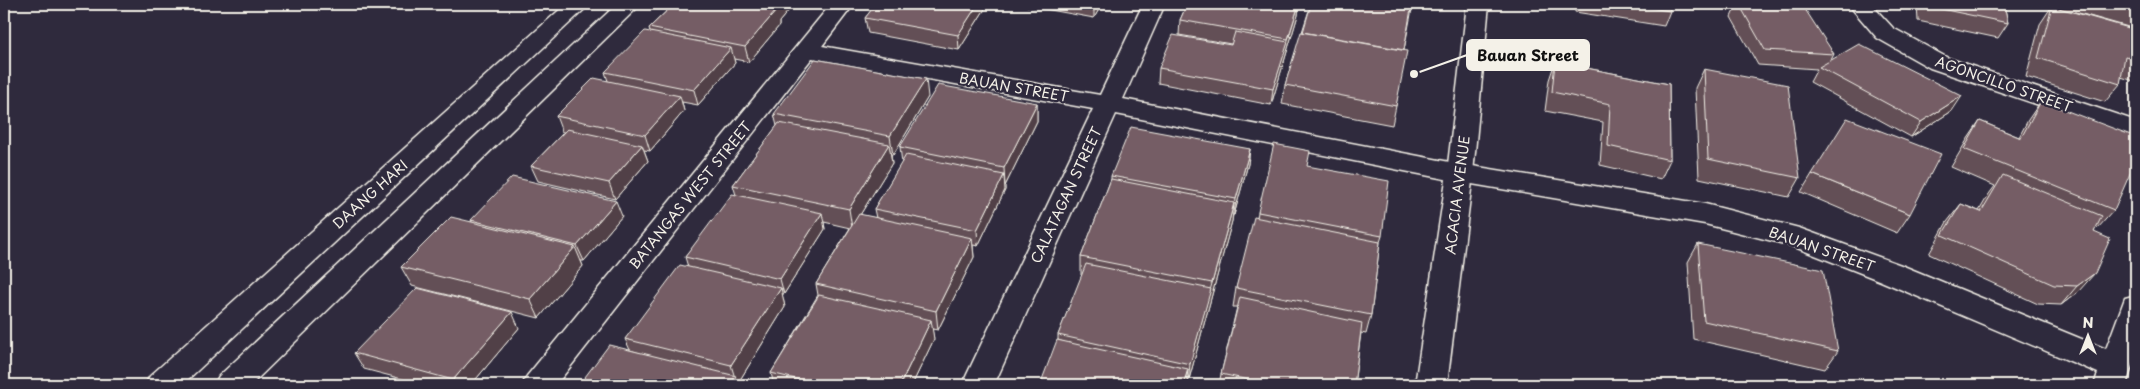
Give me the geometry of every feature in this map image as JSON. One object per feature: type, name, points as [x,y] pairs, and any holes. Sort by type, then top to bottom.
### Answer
[{"type":"street","name":"DAANG HARI","points":[[160,385],[579,4]]},
{"type":"street","points":[[230,385],[630,4]]},
{"type":"street","name":"BATANGAS WEST STREET","points":[[538,385],[843,4]]},
{"type":"street","name":"CALATAGAN STREET","points":[[978,385],[1154,4]]},
{"type":"street","name":"ACACIA AVENUE","points":[[1431,385],[1460,173],[1478,4]]},
{"type":"street","name":"AGONCILLO STREET","points":[[1859,4],[1885,33],[1939,63],[2136,130]]},
{"type":"street","name":"BAUAN STREET","points":[[806,50],[1108,104],[1460,173],[1705,214],[1799,238],[1890,273],[2113,376]]},
{"type":"street","points":[[2113,376],[2136,306]]},
{"type":"building","points":[[674,4],[737,4],[776,11],[745,47],[649,28]]},
{"type":"building","points":[[750,4],[778,4],[774,8]]},
{"type":"building","points":[[876,4],[978,4],[958,35],[865,18]]},
{"type":"building","points":[[1187,4],[1299,4],[1288,39],[1180,20]]},
{"type":"building","points":[[1311,4],[1380,4],[1411,9],[1404,50],[1303,32]]},
{"type":"building","points":[[1396,4],[1413,4],[1412,6]]},
{"type":"building","points":[[1623,4],[1669,4],[1670,11]]},
{"type":"building","points":[[1739,4],[1803,6],[1834,54],[1765,50]]},
{"type":"building","points":[[1927,4],[2004,4],[2008,23],[1927,6]]},
{"type":"building","points":[[2108,4],[2136,4],[2136,11]]},
{"type":"building","points":[[2052,6],[2136,30],[2136,59],[2125,56],[2120,84],[2038,58]]},
{"type":"building","points":[[645,31],[731,48],[694,90],[605,72]]},
{"type":"building","points":[[1235,32],[1288,42],[1273,89],[1159,68],[1173,35],[1231,45]]},
{"type":"building","points":[[1301,32],[1407,51],[1396,106],[1285,85]]},
{"type":"building","points":[[1859,44],[1962,96],[1921,122],[1819,67]]},
{"type":"building","points":[[815,59],[926,79],[890,136],[774,114]]},
{"type":"building","points":[[1555,62],[1669,84],[1670,160],[1608,146],[1610,104],[1552,92]]},
{"type":"building","points":[[1704,69],[1788,85],[1800,178],[1708,159]]},
{"type":"building","points":[[594,78],[680,96],[645,135],[556,116]]},
{"type":"building","points":[[938,85],[1037,103],[1004,168],[900,147]]},
{"type":"building","points":[[2041,101],[2136,137],[2136,160],[2114,210],[1964,149],[1980,121],[2021,138]]},
{"type":"building","points":[[1847,118],[1941,154],[1910,214],[1812,174]]},
{"type":"building","points":[[779,123],[889,144],[849,209],[733,185]]},
{"type":"building","points":[[1131,127],[1250,149],[1236,199],[1111,176]]},
{"type":"building","points":[[567,129],[642,145],[609,183],[531,166]]},
{"type":"building","points":[[1274,144],[1310,151],[1307,166],[1389,181],[1382,236],[1258,212]]},
{"type":"building","points":[[906,155],[1004,175],[977,230],[874,209]]},
{"type":"building","points":[[2003,175],[2102,216],[2094,232],[2110,239],[2095,273],[2077,286],[2054,285],[1942,235],[1961,204],[1981,212]]},
{"type":"building","points":[[512,177],[616,201],[577,246],[471,220]]},
{"type":"building","points":[[1111,179],[1234,203],[1212,283],[1081,257]]},
{"type":"building","points":[[732,194],[822,213],[780,279],[685,257]]},
{"type":"building","points":[[859,214],[972,238],[936,311],[816,284]]},
{"type":"building","points":[[451,217],[575,247],[530,299],[401,267]]},
{"type":"building","points":[[1254,217],[1380,242],[1371,315],[1236,288]]},
{"type":"building","points":[[1698,244],[1823,270],[1838,351],[1704,321]]},
{"type":"building","points":[[1086,264],[1211,289],[1190,364],[1058,335]]},
{"type":"building","points":[[680,265],[781,288],[731,365],[625,339]]},
{"type":"building","points":[[417,288],[512,312],[453,380],[354,353]]},
{"type":"building","points":[[819,295],[931,320],[900,385],[820,385],[771,373]]},
{"type":"building","points":[[1240,297],[1362,323],[1354,385],[1272,385],[1221,374]]},
{"type":"building","points":[[1057,340],[1188,369],[1183,385],[1040,385]]},
{"type":"building","points":[[609,345],[736,376],[730,385],[579,385]]},
{"type":"building","points":[[759,381],[777,385],[756,385]]},
{"type":"place","name":"Bauan Street","points":[[1414,74]]}]
